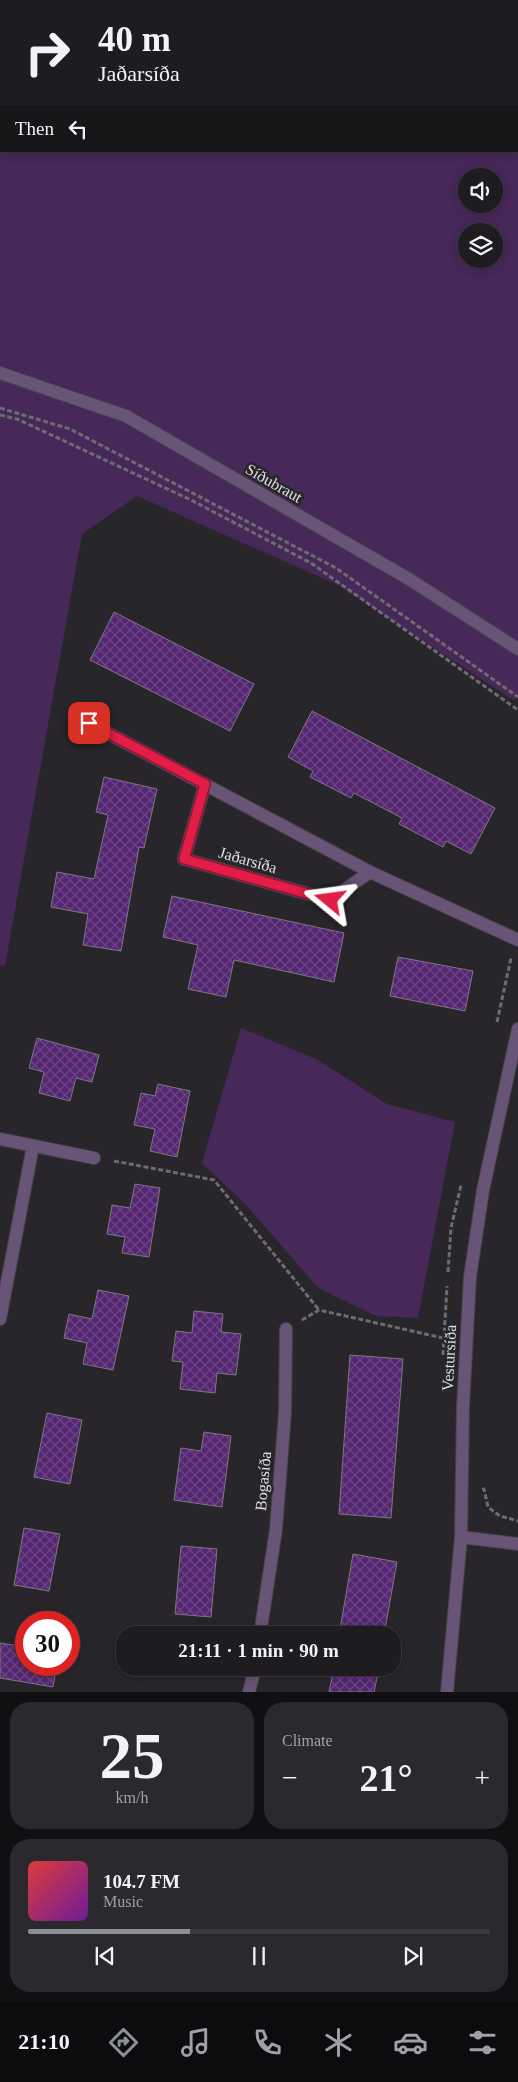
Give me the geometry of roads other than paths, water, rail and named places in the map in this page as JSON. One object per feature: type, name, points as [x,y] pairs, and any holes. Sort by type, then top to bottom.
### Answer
[{"type":"street","name":"Síðubraut","points":[[0,373],[126,416],[409,579],[518,650]]},
{"type":"street","points":[[89,723],[370,872],[518,940]]},
{"type":"street","name":"Jaðarsíða","points":[[205,784],[184,859],[330,900],[370,872]]},
{"type":"street","name":"Vestursíða","points":[[448,1692],[462,1537],[463,1407],[470,1277],[483,1190],[518,1029]]},
{"type":"street","points":[[0,1139],[94,1158]]},
{"type":"street","points":[[0,1319],[33,1146]]},
{"type":"street","name":"Bogasíða","points":[[261,1626],[276,1529],[285,1412],[286,1329]]},
{"type":"street","points":[[462,1537],[518,1544]]},
{"type":"street","points":[[249,1692],[252,1676]]}]
